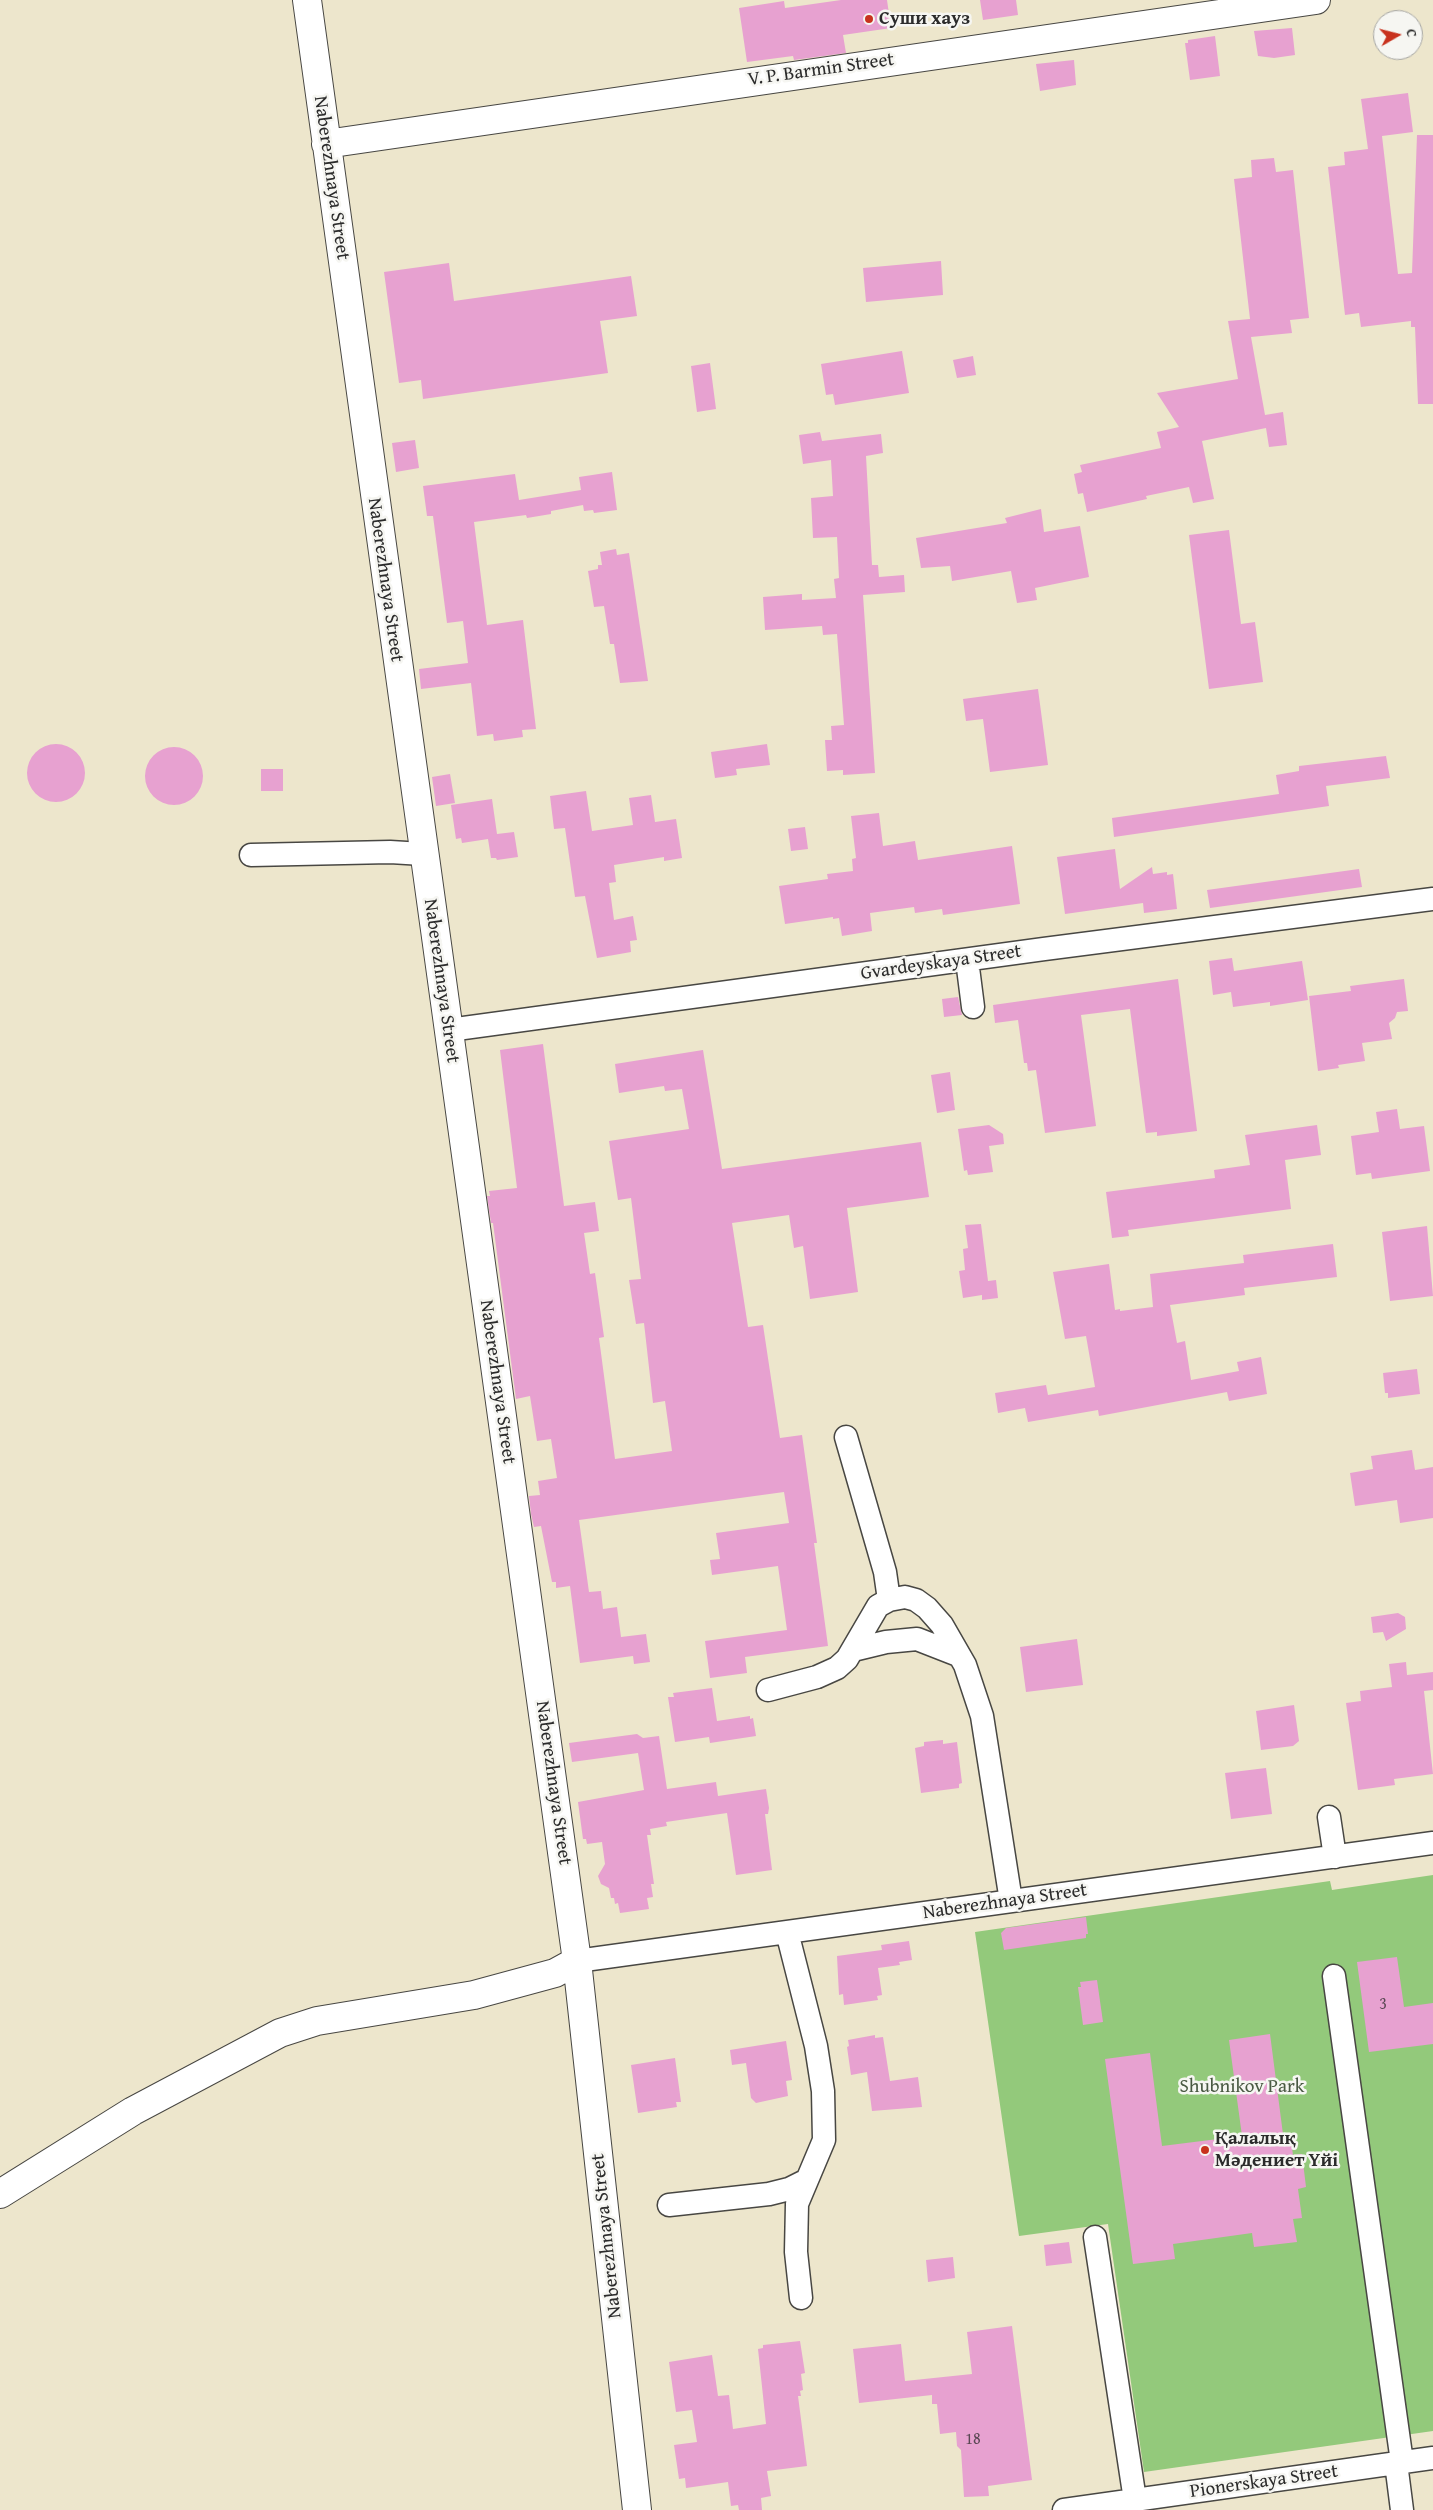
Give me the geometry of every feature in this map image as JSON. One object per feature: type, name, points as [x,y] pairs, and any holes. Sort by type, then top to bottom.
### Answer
[{"type":"street","name":"Naberezhnaya Street","points":[[307,0],[423,854],[449,1030],[577,1961],[637,2510]]},
{"type":"street","name":"V. P. Barmin Street","points":[[326,144],[1316,0]]},
{"type":"street","points":[[251,855],[390,852],[423,854]]},
{"type":"street","name":"Gvardeyskaya Street","points":[[449,1030],[1433,899]]},
{"type":"street","points":[[967,960],[973,1007]]},
{"type":"street","points":[[846,1437],[885,1572],[889,1600]]},
{"type":"street","points":[[768,1690],[817,1677],[836,1668],[847,1659],[868,1619],[878,1606],[889,1600],[905,1597],[916,1600],[927,1608],[942,1625],[965,1665],[982,1716],[1011,1901]]},
{"type":"street","points":[[853,1650],[886,1642],[917,1640],[958,1654]]},
{"type":"street","points":[[1329,1817],[1335,1857]]},
{"type":"street","name":"Naberezhnaya Street","points":[[577,1961],[1433,1844]]},
{"type":"street","points":[[786,1932],[816,2046],[823,2091],[824,2140],[797,2204],[795,2225],[801,2298]]},
{"type":"street","points":[[0,2194],[134,2111],[280,2033],[317,2021],[474,1995],[555,1973],[577,1961]]},
{"type":"street","points":[[1334,1976],[1399,2463],[1402,2510]]},
{"type":"street","points":[[669,2205],[769,2194],[789,2189],[807,2180]]},
{"type":"street","points":[[1094,2237],[1148,2503]]},
{"type":"street","name":"Pionerskaya Street","points":[[1064,2510],[1148,2503],[1433,2458]]},
{"type":"green space","name":"Shubnikov Park","points":[[1433,1875],[1433,2431],[1144,2472],[1108,2224],[1019,2236],[975,1932],[1330,1881],[1332,1890]]},
{"type":"building","points":[[841,0],[887,0],[891,28],[843,35],[846,53],[794,60],[793,56],[747,62],[739,8],[784,1],[785,8]]},
{"type":"building","points":[[980,0],[1016,0],[1018,15],[983,20]]},
{"type":"building","points":[[1292,28],[1295,55],[1274,58],[1258,56],[1254,31]]},
{"type":"building","points":[[1215,36],[1220,76],[1190,80],[1185,43],[1188,43],[1188,40]]},
{"type":"building","points":[[1074,60],[1076,85],[1040,91],[1036,64]]},
{"type":"building","points":[[1408,93],[1413,132],[1382,136],[1398,274],[1412,273],[1417,135],[1433,135],[1433,404],[1418,404],[1415,327],[1411,327],[1411,321],[1361,327],[1359,313],[1345,315],[1328,167],[1345,165],[1344,152],[1368,149],[1361,99]]},
{"type":"building","points":[[1274,158],[1276,172],[1293,170],[1309,318],[1290,320],[1292,333],[1251,337],[1265,415],[1283,412],[1287,445],[1269,447],[1266,428],[1202,441],[1214,499],[1193,503],[1189,487],[1146,496],[1147,499],[1087,512],[1083,493],[1078,494],[1074,474],[1082,472],[1080,465],[1161,448],[1157,432],[1179,427],[1157,393],[1238,379],[1228,321],[1250,319],[1234,179],[1252,177],[1251,160]]},
{"type":"building","points":[[941,261],[943,295],[866,302],[863,268]]},
{"type":"building","points":[[449,263],[454,301],[631,276],[637,316],[600,321],[608,373],[423,399],[421,380],[399,383],[384,272]]},
{"type":"building","points":[[902,351],[909,393],[835,405],[833,394],[826,395],[821,364]]},
{"type":"building","points":[[973,356],[976,375],[957,378],[953,360]]},
{"type":"building","points":[[710,363],[716,409],[697,412],[691,366]]},
{"type":"building","points":[[820,432],[822,441],[881,434],[883,453],[866,456],[872,565],[878,565],[879,577],[904,575],[905,592],[863,595],[875,773],[843,775],[843,770],[827,771],[825,740],[832,740],[831,726],[844,725],[837,634],[823,635],[822,626],[765,630],[763,597],[802,594],[802,600],[836,598],[834,579],[839,578],[837,537],[813,538],[811,498],[833,496],[831,460],[803,464],[799,435]]},
{"type":"building","points":[[415,440],[419,468],[396,472],[392,443]]},
{"type":"building","points":[[612,472],[617,510],[594,513],[593,510],[584,511],[583,505],[551,511],[551,514],[527,518],[526,515],[474,522],[487,625],[523,620],[536,729],[522,730],[523,737],[494,741],[493,734],[477,736],[471,683],[421,689],[419,669],[468,663],[463,621],[447,623],[433,516],[427,516],[423,486],[515,474],[519,500],[581,490],[579,477]]},
{"type":"building","points":[[1041,509],[1044,532],[1080,526],[1089,577],[1035,588],[1037,600],[1017,603],[1011,571],[952,581],[950,566],[921,568],[916,538],[1007,523],[1005,518]]},
{"type":"building","points":[[1229,530],[1241,624],[1255,622],[1263,682],[1209,689],[1189,535]]},
{"type":"building","points":[[616,549],[617,555],[629,553],[648,681],[620,683],[614,644],[610,644],[604,606],[594,607],[588,571],[598,569],[598,565],[602,565],[600,552]]},
{"type":"building","points":[[1038,689],[1048,765],[990,772],[983,719],[966,721],[963,699]]},
{"type":"building","points":[[56,744],[72,749],[80,757],[85,773],[80,789],[72,797],[56,802],[40,797],[32,789],[27,773],[32,757],[40,749]]},
{"type":"building","points":[[767,744],[770,765],[736,769],[737,775],[715,778],[711,752]]},
{"type":"building","points":[[174,747],[190,752],[198,760],[203,776],[198,792],[190,800],[174,805],[158,800],[150,792],[145,776],[150,760],[158,752]]},
{"type":"building","points":[[1386,756],[1390,778],[1326,786],[1329,806],[1114,837],[1112,818],[1279,794],[1276,775],[1299,771],[1299,766]]},
{"type":"building","points":[[261,769],[283,769],[283,791],[261,791]]},
{"type":"building","points":[[450,774],[455,803],[436,806],[432,777]]},
{"type":"building","points":[[586,791],[592,831],[633,825],[629,798],[651,795],[655,822],[676,819],[682,858],[664,861],[664,857],[614,865],[616,882],[609,883],[614,920],[633,916],[637,940],[630,941],[631,952],[597,958],[585,896],[575,897],[565,828],[554,829],[550,796]]},
{"type":"building","points":[[492,799],[497,834],[514,832],[518,857],[497,860],[496,858],[491,858],[488,839],[462,843],[461,838],[456,839],[451,805]]},
{"type":"building","points":[[879,813],[883,846],[915,841],[918,860],[1012,846],[1020,904],[943,915],[942,909],[915,913],[914,907],[870,913],[872,931],[842,936],[839,918],[833,919],[833,917],[785,924],[779,886],[828,879],[827,874],[853,871],[852,859],[856,858],[851,816]]},
{"type":"building","points":[[805,827],[808,849],[791,851],[788,829]]},
{"type":"building","points":[[1115,849],[1120,889],[1152,867],[1153,874],[1167,872],[1167,875],[1173,874],[1177,909],[1144,913],[1143,903],[1065,914],[1057,857]]},
{"type":"building","points":[[1359,869],[1362,887],[1210,908],[1207,890]]},
{"type":"building","points":[[1232,958],[1234,971],[1302,961],[1308,1000],[1270,1006],[1270,1002],[1233,1007],[1231,992],[1213,995],[1209,961]]},
{"type":"building","points":[[1178,979],[1197,1131],[1157,1136],[1157,1132],[1146,1133],[1130,1009],[1081,1015],[1096,1126],[1045,1133],[1036,1070],[1028,1071],[1027,1063],[1024,1063],[1018,1020],[995,1023],[993,1005]]},
{"type":"building","points":[[1404,979],[1408,1011],[1397,1012],[1395,1018],[1389,1023],[1392,1039],[1362,1043],[1365,1061],[1338,1065],[1339,1068],[1318,1071],[1309,996],[1351,991],[1350,986]]},
{"type":"building","points":[[958,997],[962,1015],[944,1017],[942,999]]},
{"type":"building","points":[[543,1044],[564,1206],[595,1202],[599,1231],[584,1233],[590,1274],[595,1273],[604,1337],[599,1338],[615,1459],[672,1451],[665,1401],[653,1403],[644,1323],[636,1324],[629,1280],[641,1279],[631,1198],[618,1200],[609,1141],[689,1129],[682,1089],[665,1091],[664,1086],[619,1093],[615,1064],[703,1050],[722,1169],[921,1142],[929,1197],[847,1208],[858,1292],[810,1299],[803,1246],[794,1248],[789,1215],[732,1223],[748,1327],[763,1325],[780,1438],[802,1435],[817,1543],[814,1543],[828,1646],[745,1657],[747,1673],[710,1678],[705,1641],[787,1630],[778,1566],[712,1575],[710,1560],[720,1559],[716,1533],[789,1523],[784,1492],[579,1520],[589,1592],[601,1591],[603,1609],[617,1607],[621,1637],[646,1634],[650,1662],[634,1664],[633,1656],[580,1663],[570,1586],[556,1588],[556,1582],[552,1582],[541,1526],[534,1527],[531,1514],[529,1496],[540,1495],[538,1481],[557,1478],[551,1439],[537,1441],[530,1396],[516,1399],[493,1223],[491,1223],[487,1196],[490,1196],[489,1191],[517,1188],[500,1050]]},
{"type":"building","points":[[950,1072],[955,1110],[937,1113],[931,1075]]},
{"type":"building","points":[[1397,1109],[1400,1129],[1424,1126],[1430,1171],[1372,1179],[1371,1173],[1356,1175],[1351,1136],[1379,1132],[1376,1112]]},
{"type":"building","points":[[989,1125],[1003,1134],[1004,1144],[989,1146],[993,1172],[968,1175],[967,1170],[964,1171],[958,1129]]},
{"type":"building","points":[[1317,1125],[1321,1155],[1285,1160],[1291,1209],[1128,1230],[1129,1236],[1112,1238],[1106,1192],[1215,1178],[1214,1170],[1250,1165],[1245,1135]]},
{"type":"building","points":[[981,1224],[988,1281],[996,1280],[998,1298],[982,1300],[982,1295],[963,1298],[959,1271],[965,1270],[963,1249],[968,1248],[965,1225]]},
{"type":"building","points":[[1427,1226],[1433,1296],[1390,1301],[1382,1232]]},
{"type":"building","points":[[1333,1244],[1337,1277],[1244,1288],[1245,1295],[1170,1305],[1177,1343],[1185,1341],[1191,1380],[1239,1371],[1237,1362],[1261,1357],[1267,1394],[1229,1401],[1227,1392],[1099,1416],[1098,1410],[1028,1422],[1025,1408],[998,1413],[995,1393],[1046,1385],[1048,1395],[1095,1387],[1086,1336],[1065,1339],[1053,1272],[1109,1264],[1115,1310],[1120,1309],[1120,1311],[1153,1307],[1150,1274],[1244,1263],[1243,1255]]},
{"type":"building","points":[[1417,1369],[1420,1394],[1388,1398],[1388,1393],[1385,1393],[1383,1373]]},
{"type":"building","points":[[1412,1450],[1415,1470],[1433,1467],[1433,1518],[1400,1523],[1397,1500],[1355,1506],[1350,1473],[1373,1469],[1371,1456]]},
{"type":"building","points":[[1398,1613],[1405,1617],[1406,1629],[1386,1641],[1383,1632],[1373,1633],[1371,1617]]},
{"type":"building","points":[[1077,1639],[1083,1685],[1026,1692],[1020,1647]]},
{"type":"building","points":[[1406,1662],[1407,1675],[1433,1672],[1433,1690],[1424,1691],[1433,1774],[1394,1779],[1395,1785],[1358,1790],[1346,1703],[1361,1701],[1360,1691],[1392,1687],[1389,1664]]},
{"type":"building","points":[[712,1688],[717,1721],[750,1716],[750,1719],[753,1718],[756,1736],[710,1743],[709,1737],[675,1742],[668,1697],[674,1697],[673,1693]]},
{"type":"building","points":[[1294,1705],[1299,1741],[1293,1746],[1261,1750],[1256,1711]]},
{"type":"building","points":[[637,1734],[643,1738],[659,1736],[667,1789],[716,1782],[718,1796],[766,1789],[769,1808],[768,1814],[765,1814],[772,1870],[736,1875],[727,1813],[666,1822],[667,1826],[650,1829],[651,1835],[647,1835],[654,1884],[651,1884],[653,1897],[647,1898],[649,1909],[620,1913],[618,1903],[615,1904],[614,1898],[611,1898],[609,1888],[601,1884],[598,1876],[605,1864],[602,1842],[587,1844],[586,1839],[583,1839],[578,1802],[644,1790],[638,1753],[572,1762],[569,1743]]},
{"type":"building","points":[[943,1740],[943,1744],[957,1742],[962,1783],[959,1784],[959,1788],[921,1793],[915,1748],[924,1746],[924,1742]]},
{"type":"building","points":[[1266,1768],[1272,1814],[1231,1819],[1225,1773]]},
{"type":"building","points":[[1086,1917],[1088,1934],[1086,1934],[1086,1938],[1004,1950],[1001,1933],[1006,1928]]},
{"type":"building","points":[[909,1941],[912,1960],[899,1962],[900,1965],[878,1968],[882,1995],[877,1996],[878,2000],[844,2005],[843,1994],[839,1995],[837,1956],[882,1950],[881,1945]]},
{"type":"building","points":[[1397,1957],[1404,2007],[1433,2003],[1433,2044],[1369,2052],[1357,1962]]},
{"type":"building","points":[[1097,1980],[1103,2022],[1083,2025],[1078,1987],[1081,1987],[1080,1982]]},
{"type":"building","name":"Қалалық Мәдениет Үйі","points":[[1270,2034],[1284,2142],[1291,2141],[1293,2155],[1302,2154],[1306,2187],[1298,2189],[1302,2218],[1293,2219],[1297,2242],[1254,2247],[1252,2233],[1173,2244],[1175,2259],[1133,2264],[1105,2059],[1150,2053],[1162,2146],[1242,2136],[1229,2040]]},
{"type":"building","points":[[875,2035],[875,2038],[883,2037],[890,2081],[918,2077],[922,2107],[872,2111],[867,2072],[851,2075],[847,2047],[849,2046],[848,2040]]},
{"type":"building","points":[[786,2041],[792,2080],[786,2081],[788,2096],[756,2103],[751,2098],[746,2063],[732,2065],[730,2050]]},
{"type":"building","points":[[675,2058],[681,2102],[676,2102],[677,2107],[638,2113],[631,2065]]},
{"type":"building","points":[[1069,2242],[1072,2263],[1046,2266],[1044,2245]]},
{"type":"building","points":[[953,2257],[955,2278],[928,2282],[926,2260]]},
{"type":"building","points":[[1012,2326],[1032,2480],[988,2486],[989,2496],[964,2497],[961,2450],[957,2446],[956,2432],[940,2434],[937,2404],[932,2404],[932,2395],[859,2403],[853,2349],[901,2344],[905,2381],[972,2374],[967,2332]]},
{"type":"building","points":[[800,2341],[805,2373],[801,2374],[803,2390],[800,2391],[801,2396],[798,2396],[807,2466],[767,2471],[771,2496],[761,2498],[762,2510],[739,2510],[738,2505],[731,2506],[728,2482],[686,2488],[685,2478],[679,2479],[674,2445],[697,2442],[692,2410],[676,2412],[669,2362],[712,2355],[718,2396],[729,2395],[733,2429],[766,2424],[758,2349],[763,2348],[763,2345]]},
{"type":"place","name":"Суши хауз","points":[[869,19]]},
{"type":"place","name":"Қалалық Мәдениет Үйі","points":[[1205,2150]]}]
